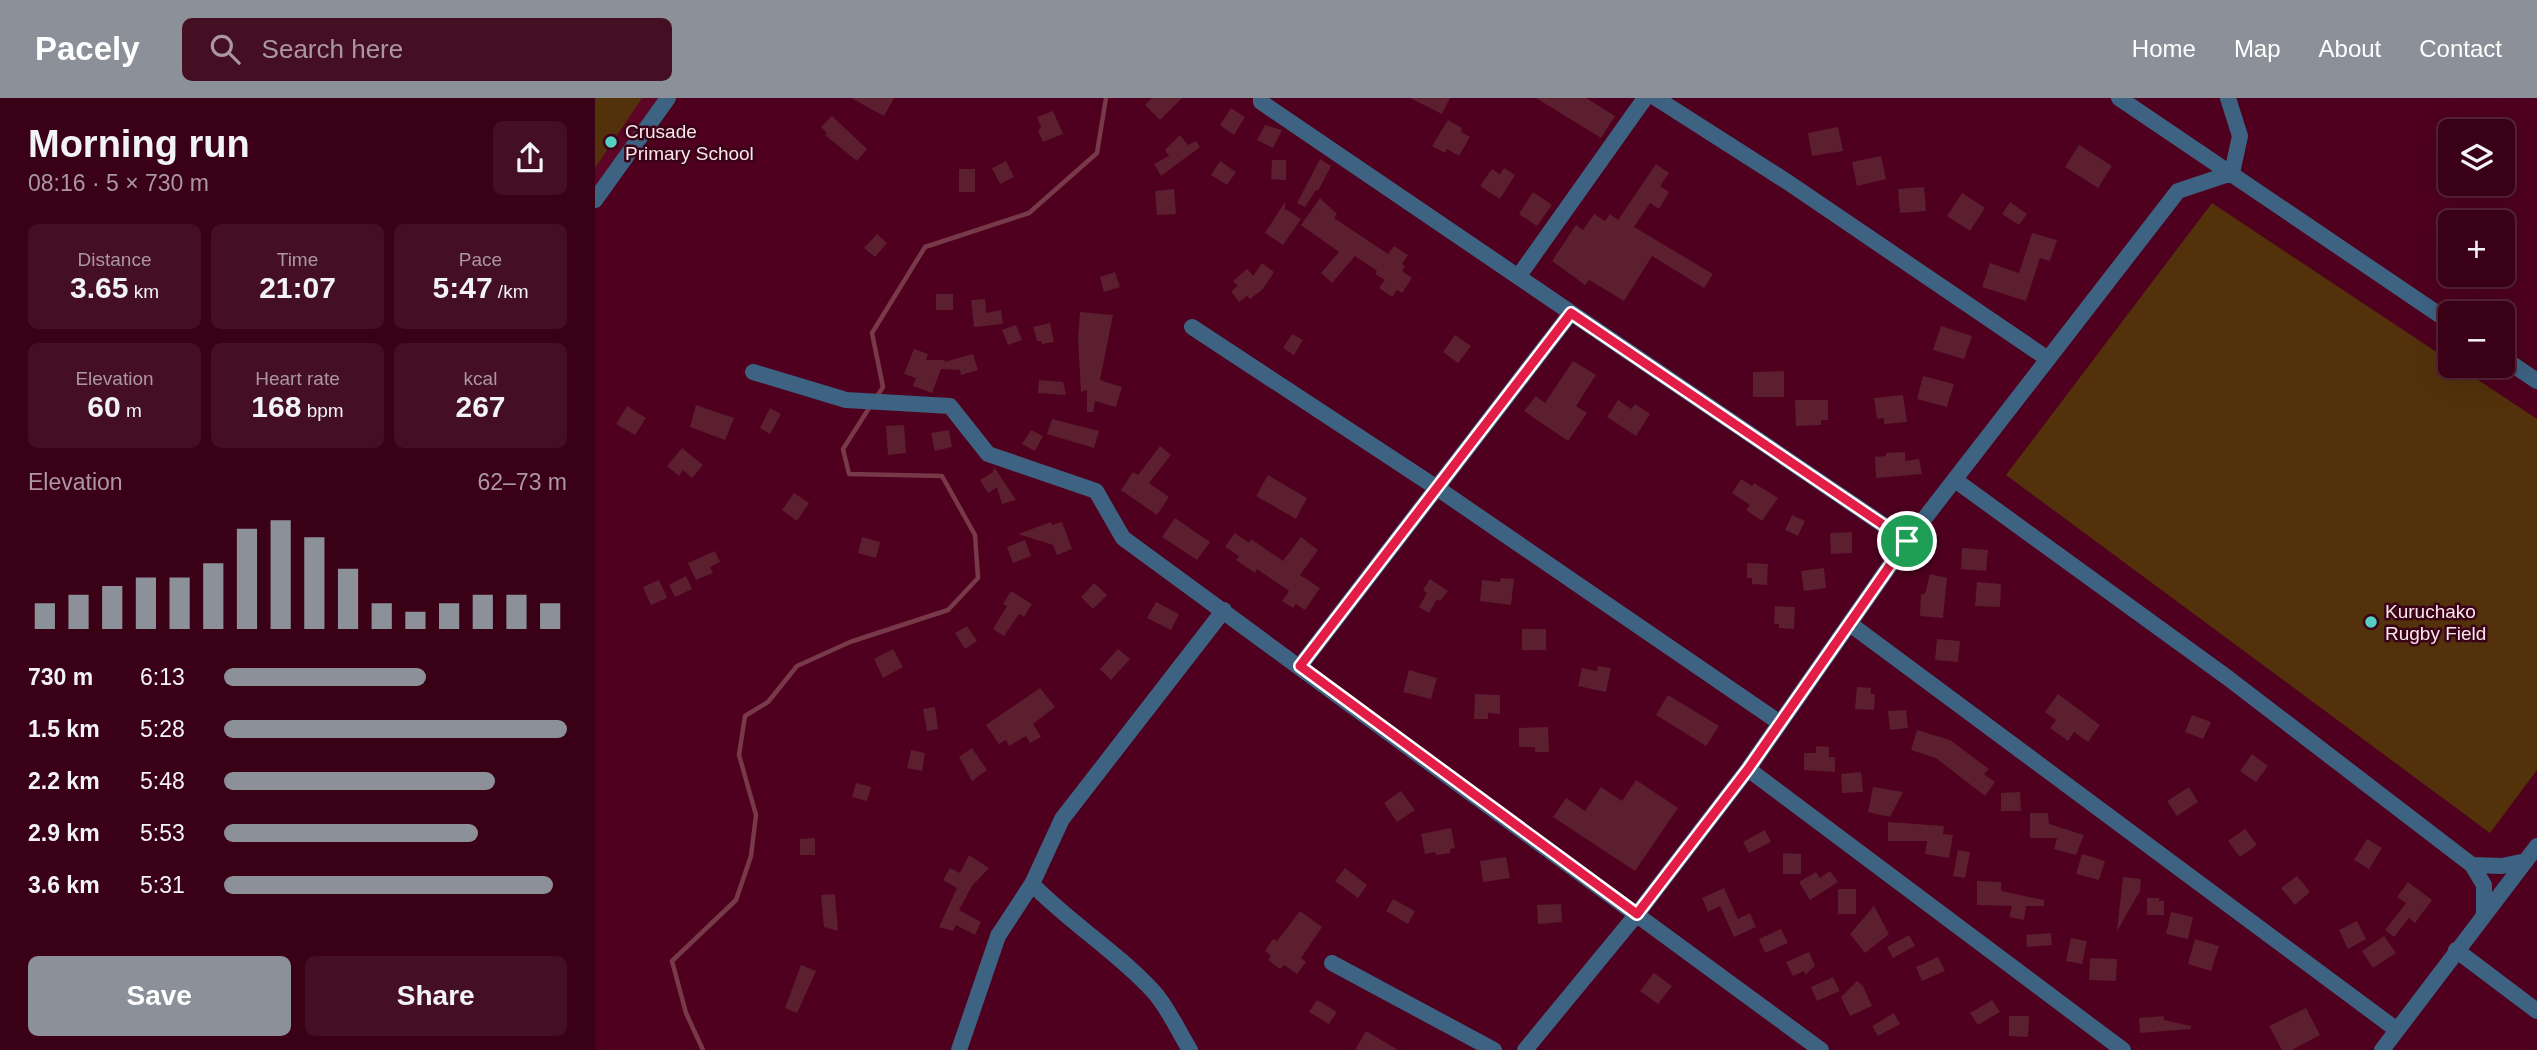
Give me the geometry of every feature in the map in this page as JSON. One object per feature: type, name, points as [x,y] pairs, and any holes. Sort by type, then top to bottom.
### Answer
[{"type":"street","points":[[595,201],[668,98]]},
{"type":"street","points":[[1261,98],[1261,102],[1907,541]]},
{"type":"street","points":[[1518,277],[1645,98]]},
{"type":"street","points":[[1656,98],[1786,181],[2048,359]]},
{"type":"street","points":[[2119,98],[2438,314]]},
{"type":"street","points":[[2228,98],[2240,136],[2232,173]]},
{"type":"street","points":[[1525,1050],[1637,914],[1748,769],[1907,541],[2178,191],[2232,173]]},
{"type":"street","points":[[1300,666],[1571,313]]},
{"type":"street","points":[[1192,327],[1437,488],[1780,723]]},
{"type":"street","points":[[2515,366],[2537,382]]},
{"type":"street","points":[[753,372],[846,400],[950,406],[988,454],[1096,491],[1123,538],[1821,1050]]},
{"type":"street","points":[[1955,480],[2228,678],[2472,865],[2484,885],[2484,916]]},
{"type":"street","points":[[959,1050],[998,936],[1032,884],[1062,820],[1224,610]]},
{"type":"street","points":[[1850,624],[2397,1030]]},
{"type":"street","points":[[1748,769],[2123,1050]]},
{"type":"street","points":[[2382,1050],[2537,846]]},
{"type":"street","points":[[2472,865],[2492,867],[2526,861]]},
{"type":"street","points":[[1032,884],[1055,908],[1097,940],[1154,993],[1190,1050]]},
{"type":"street","points":[[2456,950],[2537,1012]]},
{"type":"street","points":[[1332,963],[1494,1050]]},
{"type":"shaded area","name":"Crusade Primary School","points":[[595,98],[658,98],[595,186]]},
{"type":"shaded area","points":[[595,98],[642,98],[595,168]]},
{"type":"shaded area","name":"Kuruchako Rugby Field","points":[[2212,203],[2438,353],[2438,378],[2475,378],[2537,419],[2537,770],[2490,833],[2006,475]]},
{"type":"building","points":[[851,98],[894,98],[884,116]]},
{"type":"building","points":[[1152,98],[1182,98],[1160,120],[1145,105]]},
{"type":"building","points":[[1410,98],[1450,98],[1442,114]]},
{"type":"building","points":[[1536,98],[1586,98],[1615,116],[1601,138]]},
{"type":"building","points":[[1231,108],[1245,117],[1234,135],[1220,125]]},
{"type":"building","points":[[1053,111],[1063,134],[1043,142],[1038,131],[1041,127],[1037,117]]},
{"type":"building","points":[[832,116],[867,149],[857,161],[825,135],[827,133],[821,127]]},
{"type":"building","points":[[1448,120],[1462,128],[1461,132],[1470,137],[1459,156],[1447,149],[1445,153],[1432,146]]},
{"type":"building","points":[[1265,125],[1282,130],[1273,148],[1257,140]]},
{"type":"building","points":[[1838,127],[1843,151],[1812,156],[1808,133]]},
{"type":"building","points":[[1180,135],[1188,145],[1196,141],[1200,147],[1161,176],[1154,164],[1169,156],[1165,150]]},
{"type":"building","points":[[2079,145],[2112,166],[2098,188],[2065,167]]},
{"type":"building","points":[[1881,156],[1886,179],[1857,186],[1852,162]]},
{"type":"building","points":[[1320,159],[1331,166],[1318,191],[1316,190],[1305,207],[1297,203]]},
{"type":"building","points":[[1272,160],[1286,160],[1286,180],[1271,179]]},
{"type":"building","points":[[1006,161],[1014,177],[1000,184],[992,168]]},
{"type":"building","points":[[1220,161],[1236,172],[1227,185],[1211,175]]},
{"type":"building","points":[[1656,164],[1669,173],[1660,186],[1669,192],[1659,209],[1650,203],[1634,227],[1713,274],[1704,288],[1652,256],[1624,301],[1589,280],[1585,285],[1552,261],[1576,225],[1583,230],[1594,214],[1605,221],[1610,214],[1618,220]]},
{"type":"building","points":[[1504,168],[1515,175],[1500,199],[1480,186],[1492,169],[1500,174]]},
{"type":"building","points":[[959,169],[975,169],[975,192],[959,192]]},
{"type":"building","points":[[1924,187],[1926,211],[1900,213],[1898,189]]},
{"type":"building","points":[[1174,189],[1176,214],[1157,215],[1155,191]]},
{"type":"building","points":[[1533,192],[1552,205],[1537,226],[1519,214]]},
{"type":"building","points":[[1962,193],[1985,208],[1970,231],[1947,216]]},
{"type":"building","points":[[1320,198],[1337,214],[1334,218],[1388,254],[1394,246],[1408,255],[1402,264],[1405,266],[1402,271],[1412,278],[1402,293],[1397,290],[1392,297],[1379,288],[1385,280],[1355,256],[1332,283],[1321,273],[1339,252],[1301,225]]},
{"type":"building","points":[[1285,202],[1285,211],[1286,209],[1301,219],[1283,245],[1265,233]]},
{"type":"building","points":[[2010,202],[2027,214],[2019,225],[2002,214]]},
{"type":"building","points":[[2032,233],[2057,240],[2050,261],[2040,258],[2026,301],[1982,287],[1990,263],[2019,273]]},
{"type":"building","points":[[877,234],[887,243],[875,257],[864,248]]},
{"type":"building","points":[[1262,263],[1274,272],[1263,289],[1250,299],[1247,296],[1239,302],[1231,291],[1238,286],[1233,281],[1247,269],[1253,276]]},
{"type":"building","points":[[1115,272],[1120,287],[1104,292],[1100,277]]},
{"type":"building","points":[[936,294],[953,294],[953,310],[936,310]]},
{"type":"building","points":[[985,299],[986,313],[1001,310],[1003,324],[974,327],[971,300]]},
{"type":"building","points":[[1080,312],[1113,315],[1100,380],[1122,387],[1116,407],[1095,401],[1093,412],[1087,412],[1087,390],[1081,392],[1078,338]]},
{"type":"building","points":[[1050,323],[1054,342],[1042,344],[1037,341],[1033,327]]},
{"type":"building","points":[[1016,325],[1022,340],[1008,345],[1002,330]]},
{"type":"building","points":[[1941,326],[1972,336],[1964,359],[1933,350]]},
{"type":"building","points":[[1292,334],[1303,340],[1294,355],[1283,348]]},
{"type":"building","points":[[1455,335],[1471,346],[1458,363],[1443,352]]},
{"type":"building","points":[[914,349],[928,354],[926,360],[945,360],[944,362],[973,354],[978,370],[961,375],[960,370],[941,369],[932,393],[913,386],[916,378],[904,374]]},
{"type":"building","points":[[1573,361],[1596,375],[1576,406],[1587,413],[1568,441],[1524,411],[1536,396],[1545,403]]},
{"type":"building","points":[[1784,371],[1784,397],[1753,397],[1753,372]]},
{"type":"building","points":[[1923,376],[1954,384],[1947,407],[1917,399]]},
{"type":"building","points":[[1039,380],[1063,382],[1066,395],[1038,393]]},
{"type":"building","points":[[1903,395],[1907,422],[1884,424],[1884,418],[1877,419],[1874,398]]},
{"type":"building","points":[[1618,400],[1631,409],[1635,404],[1650,414],[1636,436],[1607,417]]},
{"type":"building","points":[[1795,400],[1828,400],[1828,420],[1821,420],[1821,425],[1796,426]]},
{"type":"building","points":[[696,405],[734,418],[725,440],[690,427]]},
{"type":"building","points":[[627,406],[646,418],[635,435],[616,424]]},
{"type":"building","points":[[770,408],[781,414],[770,434],[760,428]]},
{"type":"building","points":[[1052,419],[1099,431],[1094,448],[1047,434]]},
{"type":"building","points":[[904,425],[906,453],[888,455],[886,426]]},
{"type":"building","points":[[949,430],[952,447],[935,451],[931,433]]},
{"type":"building","points":[[1031,430],[1043,436],[1035,451],[1022,444]]},
{"type":"building","points":[[1160,446],[1171,455],[1149,483],[1169,497],[1157,515],[1121,490],[1133,472],[1138,475]]},
{"type":"building","points":[[682,448],[703,465],[692,478],[683,470],[679,476],[667,466]]},
{"type":"building","points":[[1905,452],[1905,461],[1919,459],[1922,474],[1876,478],[1875,457],[1886,456],[1886,453]]},
{"type":"building","points":[[994,467],[1016,500],[1002,504],[997,487],[988,493],[980,480],[993,472]]},
{"type":"building","points":[[1268,475],[1307,498],[1296,519],[1256,496]]},
{"type":"building","points":[[1741,479],[1752,486],[1754,483],[1778,498],[1762,521],[1746,510],[1750,505],[1732,493]]},
{"type":"building","points":[[794,493],[809,503],[797,521],[782,510]]},
{"type":"building","points":[[1792,515],[1805,521],[1798,536],[1785,530]]},
{"type":"building","points":[[1175,518],[1210,542],[1197,560],[1162,537]]},
{"type":"building","points":[[1051,522],[1052,525],[1062,522],[1072,549],[1057,555],[1053,545],[1018,534]]},
{"type":"building","points":[[1852,532],[1852,553],[1831,554],[1830,533]]},
{"type":"building","points":[[1235,533],[1249,543],[1251,539],[1283,561],[1301,537],[1318,550],[1300,575],[1320,588],[1305,610],[1296,604],[1293,608],[1282,601],[1289,591],[1257,569],[1255,573],[1236,560],[1239,556],[1225,547]]},
{"type":"building","points":[[862,537],[880,542],[876,558],[858,553]]},
{"type":"building","points":[[1025,540],[1031,556],[1013,563],[1007,547]]},
{"type":"building","points":[[1962,548],[1988,550],[1986,571],[1961,569]]},
{"type":"building","points":[[715,551],[720,562],[710,567],[713,573],[696,580],[688,563]]},
{"type":"building","points":[[1747,563],[1768,564],[1767,585],[1752,584],[1752,578],[1747,578]]},
{"type":"building","points":[[1824,568],[1826,588],[1804,591],[1801,571]]},
{"type":"building","points":[[1930,574],[1947,578],[1943,618],[1920,616],[1921,594],[1925,594]]},
{"type":"building","points":[[686,576],[692,589],[675,597],[669,585]]},
{"type":"building","points":[[1501,578],[1514,579],[1511,605],[1480,601],[1482,580],[1500,582]]},
{"type":"building","points":[[1430,579],[1448,591],[1440,601],[1437,599],[1429,613],[1419,607],[1427,593],[1423,590]]},
{"type":"building","points":[[659,580],[667,598],[651,605],[643,587]]},
{"type":"building","points":[[1977,582],[2001,584],[2000,607],[1975,606]]},
{"type":"building","points":[[1094,583],[1107,595],[1093,609],[1081,597]]},
{"type":"building","points":[[1011,591],[1032,604],[1024,617],[1019,614],[1004,636],[993,629],[1007,606],[1003,604]]},
{"type":"building","points":[[1156,602],[1179,614],[1171,630],[1147,618]]},
{"type":"building","points":[[1775,606],[1795,607],[1794,629],[1779,628],[1779,624],[1774,624]]},
{"type":"building","points":[[967,626],[977,641],[965,649],[955,633]]},
{"type":"building","points":[[1522,629],[1546,629],[1546,650],[1522,650]]},
{"type":"building","points":[[1937,639],[1960,641],[1958,662],[1935,660]]},
{"type":"building","points":[[893,649],[903,667],[883,678],[874,659]]},
{"type":"building","points":[[1118,649],[1130,659],[1111,680],[1100,669]]},
{"type":"building","points":[[1598,666],[1611,668],[1606,692],[1578,686],[1582,668],[1597,671]]},
{"type":"building","points":[[1409,670],[1437,678],[1431,699],[1403,692]]},
{"type":"building","points":[[1857,687],[1871,688],[1871,694],[1875,694],[1874,710],[1855,709]]},
{"type":"building","points":[[1040,688],[1055,707],[1033,724],[1041,737],[1030,743],[1026,736],[1009,746],[1006,740],[999,744],[986,725]]},
{"type":"building","points":[[1475,694],[1500,695],[1500,714],[1488,713],[1488,719],[1474,719]]},
{"type":"building","points":[[2058,694],[2100,725],[2088,742],[2074,732],[2068,741],[2050,728],[2056,720],[2045,712]]},
{"type":"building","points":[[1668,695],[1719,726],[1706,746],[1656,715]]},
{"type":"building","points":[[935,707],[938,729],[927,731],[923,709]]},
{"type":"building","points":[[1906,710],[1908,728],[1890,730],[1888,711]]},
{"type":"building","points":[[2192,715],[2211,722],[2203,739],[2185,732]]},
{"type":"building","points":[[1548,727],[1549,752],[1535,752],[1535,747],[1519,747],[1519,728]]},
{"type":"building","points":[[1917,730],[1950,740],[1989,769],[1984,774],[1995,782],[1985,796],[1936,758],[1911,750]]},
{"type":"building","points":[[1816,746],[1829,747],[1829,757],[1835,757],[1835,772],[1804,770],[1804,753],[1816,753]]},
{"type":"building","points":[[972,748],[987,770],[972,781],[959,757]]},
{"type":"building","points":[[911,750],[925,753],[922,771],[907,768]]},
{"type":"building","points":[[2252,754],[2268,766],[2256,782],[2240,771]]},
{"type":"building","points":[[1861,772],[1863,792],[1842,793],[1841,774]]},
{"type":"building","points":[[1636,780],[1678,808],[1635,871],[1553,817],[1566,798],[1585,811],[1601,787],[1622,801]]},
{"type":"building","points":[[856,783],[871,787],[867,801],[852,797]]},
{"type":"building","points":[[1873,787],[1903,792],[1890,817],[1868,812]]},
{"type":"building","points":[[2189,787],[2198,802],[2177,816],[2167,801]]},
{"type":"building","points":[[1401,791],[1415,810],[1397,822],[1384,803]]},
{"type":"building","points":[[2020,792],[2021,811],[2001,811],[2001,793]]},
{"type":"building","points":[[2030,813],[2048,813],[2049,824],[2084,835],[2076,855],[2054,849],[2057,838],[2030,838]]},
{"type":"building","points":[[1888,822],[1944,826],[1943,834],[1953,835],[1949,858],[1925,854],[1927,841],[1888,841]]},
{"type":"building","points":[[1451,828],[1455,848],[1450,849],[1450,853],[1425,854],[1421,834]]},
{"type":"building","points":[[2245,829],[2257,845],[2240,857],[2228,841]]},
{"type":"building","points":[[1765,830],[1771,842],[1749,853],[1743,842]]},
{"type":"building","points":[[815,838],[815,855],[800,855],[800,839]]},
{"type":"building","points":[[2367,839],[2382,848],[2369,869],[2354,860]]},
{"type":"building","points":[[1958,850],[1970,852],[1965,878],[1953,876]]},
{"type":"building","points":[[1783,853],[1801,854],[1801,874],[1783,874]]},
{"type":"building","points":[[2082,854],[2105,861],[2099,880],[2076,874]]},
{"type":"building","points":[[969,855],[989,868],[972,886],[959,910],[981,922],[975,935],[956,925],[953,931],[939,927],[957,888],[943,880],[950,868],[960,873]]},
{"type":"building","points":[[1506,857],[1510,878],[1483,882],[1480,861]]},
{"type":"building","points":[[1345,868],[1367,885],[1358,898],[1335,881]]},
{"type":"building","points":[[1830,871],[1838,882],[1810,900],[1799,882],[1816,872],[1820,878]]},
{"type":"building","points":[[2297,876],[2310,892],[2295,905],[2281,888]]},
{"type":"building","points":[[2123,877],[2141,879],[2140,891],[2117,931]]},
{"type":"building","points":[[1977,881],[2001,882],[2001,891],[2044,900],[2044,906],[2026,906],[2024,920],[2009,917],[2012,906],[1977,905]]},
{"type":"building","points":[[2408,882],[2432,900],[2415,923],[2409,918],[2394,937],[2385,930],[2406,903],[2397,897]]},
{"type":"building","points":[[1724,888],[1738,919],[1750,913],[1756,927],[1734,937],[1720,906],[1708,912],[1702,898]]},
{"type":"building","points":[[1838,889],[1856,889],[1856,914],[1838,914]]},
{"type":"building","points":[[835,894],[838,931],[824,927],[821,895]]},
{"type":"building","points":[[2147,898],[2164,901],[2164,915],[2147,915]]},
{"type":"building","points":[[1393,899],[1415,911],[1408,924],[1386,911]]},
{"type":"building","points":[[1561,904],[1562,922],[1538,924],[1537,905]]},
{"type":"building","points":[[1874,906],[1889,934],[1865,953],[1850,934]]},
{"type":"building","points":[[1300,911],[1322,927],[1301,958],[1306,962],[1297,974],[1284,965],[1280,969],[1268,960],[1271,956],[1265,951],[1273,939],[1277,941]]},
{"type":"building","points":[[2171,912],[2193,917],[2188,939],[2166,934]]},
{"type":"building","points":[[2357,921],[2366,939],[2348,949],[2339,930]]},
{"type":"building","points":[[1781,929],[1788,943],[1765,953],[1759,939]]},
{"type":"building","points":[[2051,933],[2052,945],[2027,947],[2026,935]]},
{"type":"building","points":[[1909,935],[1915,946],[1893,958],[1887,947]]},
{"type":"building","points":[[2384,936],[2396,953],[2373,968],[2362,951]]},
{"type":"building","points":[[2071,938],[2087,941],[2082,964],[2066,961]]},
{"type":"building","points":[[2195,939],[2219,946],[2211,971],[2188,964]]},
{"type":"building","points":[[1809,952],[1815,966],[1805,975],[1804,971],[1793,976],[1786,962]]},
{"type":"building","points":[[1938,957],[1945,971],[1922,981],[1916,967]]},
{"type":"building","points":[[2090,958],[2117,959],[2116,981],[2089,980]]},
{"type":"building","points":[[801,965],[816,971],[797,1013],[785,1008]]},
{"type":"building","points":[[1654,973],[1672,986],[1658,1004],[1640,991]]},
{"type":"building","points":[[1833,977],[1840,991],[1817,1001],[1811,987]]},
{"type":"building","points":[[1857,981],[1863,986],[1872,1006],[1850,1016],[1841,997]]},
{"type":"building","points":[[1317,1000],[1337,1012],[1329,1024],[1309,1012]]},
{"type":"building","points":[[1992,1000],[2000,1012],[1978,1025],[1970,1013]]},
{"type":"building","points":[[2306,1008],[2320,1035],[2292,1050],[2282,1050],[2269,1026]]},
{"type":"building","points":[[1894,1013],[1900,1024],[1878,1036],[1872,1026]]},
{"type":"building","points":[[2009,1016],[2029,1016],[2028,1037],[2009,1036]]},
{"type":"building","points":[[2164,1016],[2164,1020],[2191,1026],[2191,1029],[2140,1033],[2139,1018]]},
{"type":"building","points":[[1366,1031],[1398,1050],[1355,1050]]},
{"type":"waterway","points":[[876,398],[883,387],[872,333],[925,247],[1029,213],[1097,153],[1106,98]]},
{"type":"waterway","points":[[703,1050],[686,1013],[672,961],[736,900],[751,856],[756,815],[739,755],[745,716],[768,702],[797,666],[850,642],[948,610],[978,578],[975,535],[942,476],[849,474],[843,449],[871,405]]},
{"type":"place","name":"Crusade Primary School","points":[[611,142]]},
{"type":"place","name":"Kuruchako Rugby Field","points":[[2371,622]]},
{"type":"route","points":[[1571,313],[1907,541],[1748,769],[1637,914],[1300,666],[1571,313]]}]
